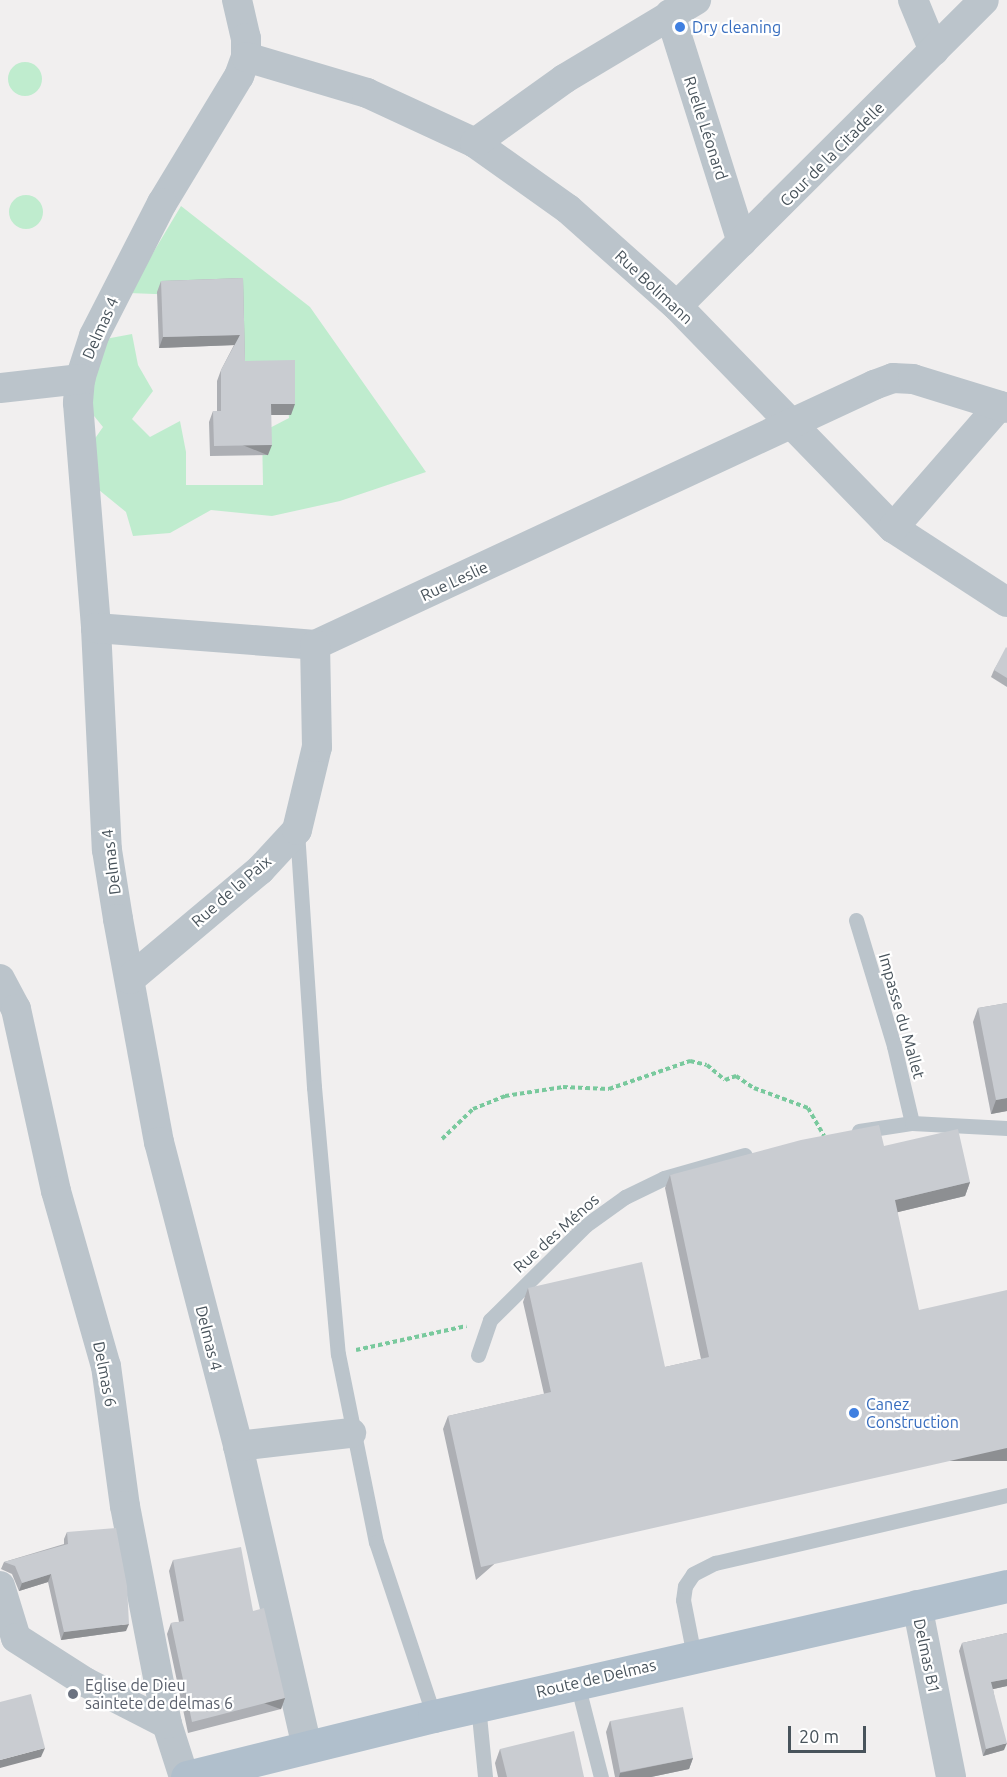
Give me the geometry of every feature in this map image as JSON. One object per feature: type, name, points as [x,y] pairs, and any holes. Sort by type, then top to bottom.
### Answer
[{"type":"main road","name":"Route de Delmas","points":[[185,1777],[434,1716],[1007,1586]]},
{"type":"street","name":"Delmas 4","points":[[237,0],[243,17],[246,57],[230,96],[162,203],[94,336],[80,379],[78,403],[96,628],[107,850],[159,1142],[238,1446],[307,1747]]},
{"type":"street","points":[[913,0],[934,51]]},
{"type":"street","name":"Cour de la Citadelle","points":[[677,306],[984,0]]},
{"type":"street","points":[[475,143],[564,79],[684,5]]},
{"type":"street","name":"Ruelle Léonard","points":[[684,5],[742,242]]},
{"type":"street","name":"Rue Bolimann","points":[[246,57],[367,93],[475,143],[568,209],[677,306],[893,528],[1007,602]]},
{"type":"street","name":"Rue Leslie","points":[[96,628],[315,645],[893,378],[932,383],[1003,407]]},
{"type":"street","points":[[0,388],[80,379]]},
{"type":"street","points":[[893,528],[1003,407]]},
{"type":"street","name":"Rue de la Paix","points":[[130,979],[260,870],[297,830],[317,747],[315,645]]},
{"type":"street","name":"Delmas 6","points":[[0,978],[16,1009],[56,1191],[106,1366],[125,1506],[167,1724],[185,1777]]},
{"type":"street","points":[[238,1446],[351,1433]]},
{"type":"street","points":[[0,1586],[16,1638],[85,1682],[167,1724]]},
{"type":"street","name":"Delmas B1","points":[[917,1605],[951,1777]]},
{"type":"lane","points":[[297,830],[314,1087],[338,1354],[351,1433],[376,1542],[434,1716]]},
{"type":"lane","name":"Impasse du Mallet","points":[[856,920],[894,1046],[912,1123]]},
{"type":"lane","points":[[824,1136],[912,1123],[1007,1128]]},
{"type":"lane","name":"Rue des Ménos","points":[[478,1355],[490,1320],[586,1225],[626,1197],[664,1178],[760,1151]]},
{"type":"lane","points":[[694,1656],[683,1600],[685,1586],[693,1574],[715,1563],[1007,1495]]},
{"type":"lane","points":[[577,1683],[601,1777]]},
{"type":"lane","points":[[478,1706],[484,1777]]},
{"type":"lane","points":[[940,1777],[944,1737]]},
{"type":"path","points":[[442,1139],[473,1109],[505,1096],[563,1088],[609,1089],[690,1061],[707,1065],[725,1080],[736,1076],[754,1088],[808,1108],[824,1136]]},
{"type":"path","points":[[338,1354],[490,1320]]},
{"type":"green space","points":[[25,62],[37,67],[42,79],[37,91],[25,96],[13,91],[8,79],[13,67]]},
{"type":"green space","points":[[26,195],[38,200],[43,212],[38,224],[26,229],[14,224],[9,212],[14,200]]},
{"type":"green space","points":[[181,206],[310,307],[426,472],[340,501],[272,516],[211,510],[170,533],[133,536],[126,512],[88,481],[89,447],[103,427],[81,400],[100,340],[132,334],[138,365],[153,391],[132,419],[150,437],[180,421],[186,452],[186,485],[263,485],[262,432],[289,418],[287,395],[240,387],[231,297],[129,293]]},
{"type":"building","points":[[243,278],[245,361],[295,360],[295,404],[271,404],[272,445],[214,446],[213,411],[221,411],[221,370],[240,335],[163,337],[161,281]]},
{"type":"building","points":[[1007,648],[1007,678],[994,670]]},
{"type":"building","points":[[1007,1003],[1007,1098],[996,1100],[978,1008]]},
{"type":"building","points":[[879,1125],[884,1146],[958,1129],[970,1182],[895,1200],[919,1310],[1007,1290],[1007,1448],[481,1567],[448,1416],[551,1392],[528,1288],[642,1262],[665,1367],[709,1357],[670,1175],[801,1140]]},
{"type":"building","points":[[116,1528],[127,1586],[129,1624],[64,1632],[51,1574],[22,1583],[15,1566],[4,1562],[68,1544],[67,1532]]},
{"type":"building","points":[[241,1547],[253,1611],[264,1608],[285,1698],[192,1722],[171,1623],[184,1621],[173,1560]]},
{"type":"building","points":[[1007,1633],[1007,1679],[991,1682],[1007,1743],[986,1749],[962,1643]]},
{"type":"building","points":[[31,1694],[45,1748],[0,1760],[0,1702]]},
{"type":"building","points":[[683,1707],[693,1758],[620,1772],[610,1721]]},
{"type":"building","points":[[574,1731],[584,1777],[507,1777],[500,1749]]},
{"type":"place","name":"Dry cleaning","points":[[680,27]]},
{"type":"place","name":"Canez Construction","points":[[854,1413]]},
{"type":"place","name":"Eglise de Dieu saintete de delmas 6","points":[[73,1694]]}]
